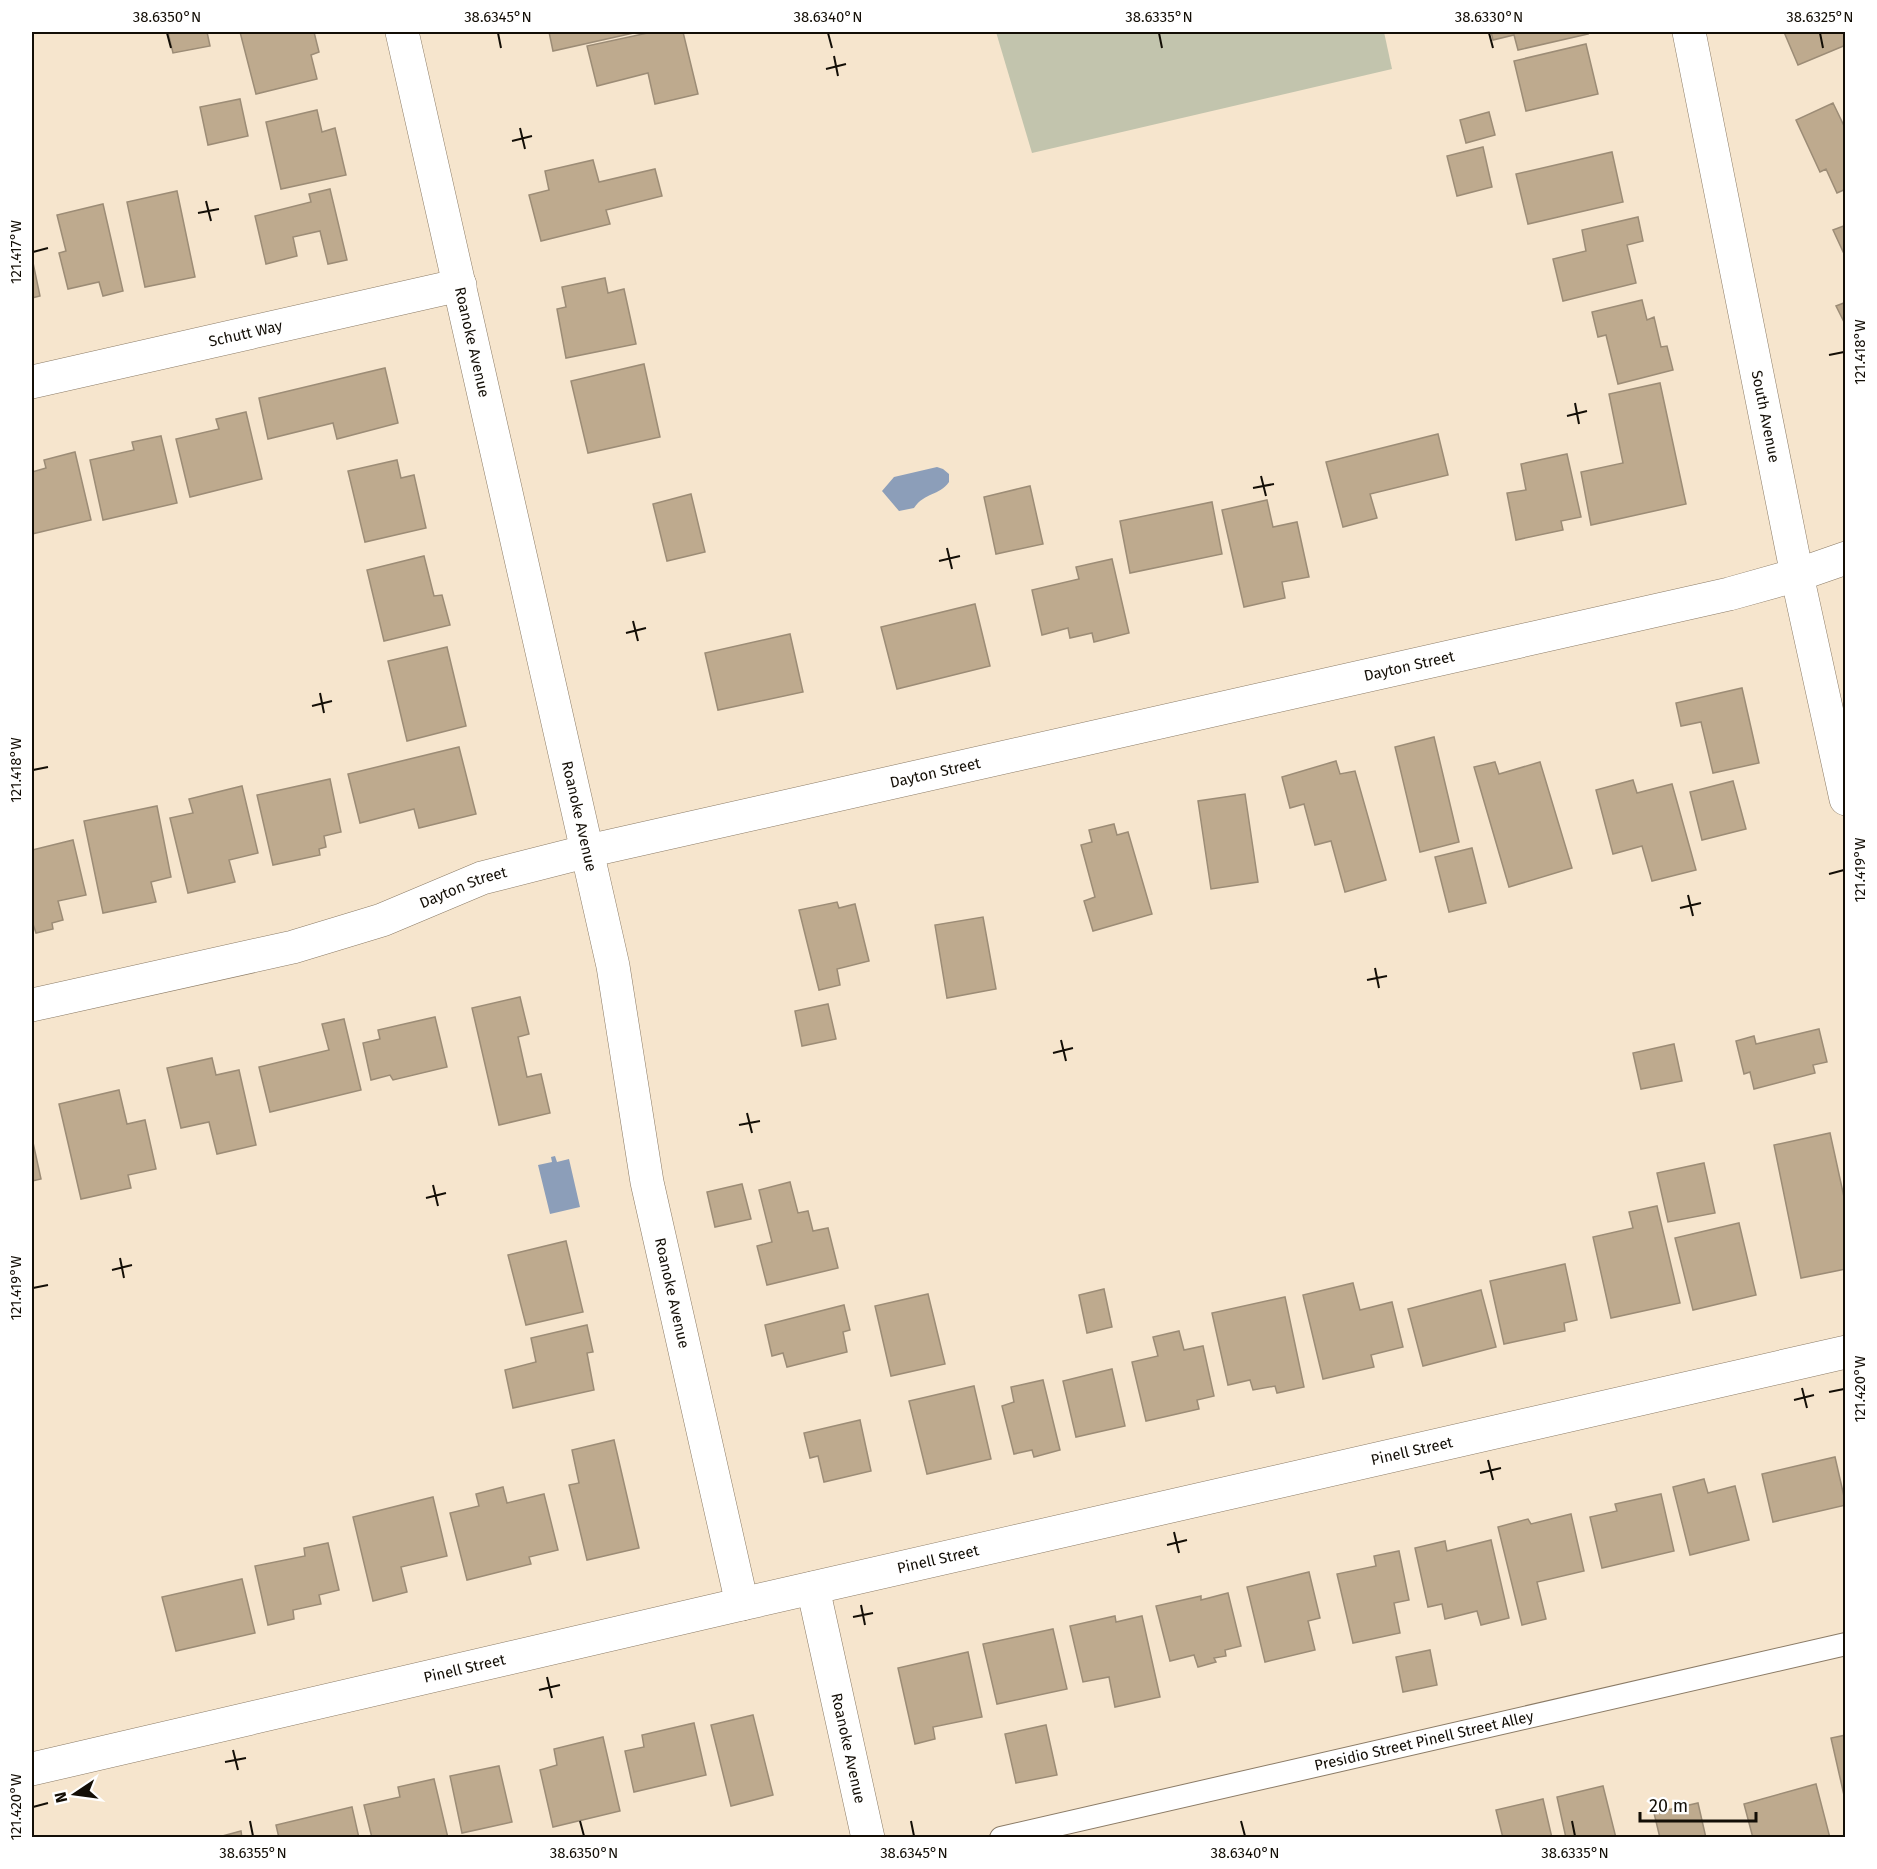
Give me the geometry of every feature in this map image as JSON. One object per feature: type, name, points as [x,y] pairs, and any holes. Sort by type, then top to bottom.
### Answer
[{"type":"street","name":"Roanoke Avenue","points":[[402,32],[614,966],[647,1182],[742,1604]]},
{"type":"street","name":"South Avenue","points":[[1689,32],[1797,575],[1845,799]]},
{"type":"street","name":"Schutt Way","points":[[32,382],[460,285]]},
{"type":"street","name":"Dayton Street","points":[[32,1005],[293,947],[382,920],[482,878],[588,851],[1717,597],[1797,575],[1845,558]]},
{"type":"street","name":"Pinell Street","points":[[32,1769],[1845,1352]]},
{"type":"street","name":"Roanoke Avenue","points":[[813,1588],[868,1838]]},
{"type":"lane","name":"Presidio Street Pinell Street Alley","points":[[1001,1838],[1845,1644]]},
{"type":"green space","points":[[996,32],[1384,32],[1392,69],[1032,153]]},
{"type":"water","points":[[937,467],[949,474],[949,482],[941,490],[923,499],[914,508],[899,511],[882,491],[894,477]]},
{"type":"water","points":[[555,1156],[557,1162],[569,1159],[580,1207],[550,1214],[538,1165],[552,1162],[551,1157]]},
{"type":"building","points":[[168,32],[207,32],[210,46],[173,53]]},
{"type":"building","points":[[240,32],[314,32],[319,52],[311,55],[317,79],[256,94]]},
{"type":"building","points":[[549,32],[638,32],[553,51]]},
{"type":"building","points":[[652,32],[683,32],[698,94],[655,104],[648,73],[597,86],[587,46]]},
{"type":"building","points":[[1491,32],[1587,32],[1588,34],[1518,50],[1514,35],[1493,40]]},
{"type":"building","points":[[1784,32],[1846,32],[1846,45],[1798,65]]},
{"type":"building","points":[[1586,44],[1598,94],[1526,111],[1514,61]]},
{"type":"building","points":[[240,99],[248,136],[208,145],[200,107]]},
{"type":"building","points":[[1833,103],[1846,130],[1846,189],[1837,193],[1826,169],[1820,172],[1796,120]]},
{"type":"building","points":[[317,110],[322,132],[335,128],[346,175],[281,189],[266,122]]},
{"type":"building","points":[[1489,112],[1495,135],[1466,143],[1460,120]]},
{"type":"building","points":[[1483,147],[1492,187],[1457,196],[1447,156]]},
{"type":"building","points":[[1612,152],[1623,202],[1528,224],[1516,174]]},
{"type":"building","points":[[593,160],[599,182],[655,169],[662,196],[606,210],[610,224],[541,241],[529,195],[549,190],[545,171]]},
{"type":"building","points":[[330,189],[347,260],[328,264],[320,231],[293,237],[297,256],[266,264],[255,216],[311,202],[309,194]]},
{"type":"building","points":[[177,191],[195,277],[145,287],[127,202]]},
{"type":"building","points":[[103,204],[123,291],[103,296],[99,282],[68,289],[59,253],[66,251],[57,215]]},
{"type":"building","points":[[1638,217],[1643,241],[1627,245],[1636,283],[1563,301],[1553,259],[1586,251],[1582,230]]},
{"type":"building","points":[[1846,225],[1846,258],[1833,230]]},
{"type":"building","points":[[32,258],[40,296],[32,298]]},
{"type":"building","points":[[605,278],[608,293],[624,289],[636,344],[566,358],[557,309],[566,307],[562,287]]},
{"type":"building","points":[[1642,300],[1647,320],[1654,317],[1661,347],[1667,346],[1673,370],[1618,384],[1606,335],[1598,337],[1592,312]]},
{"type":"building","points":[[1846,302],[1846,326],[1836,306]]},
{"type":"building","points":[[644,364],[660,437],[588,453],[571,381]]},
{"type":"building","points":[[385,368],[398,423],[337,439],[333,423],[268,439],[259,398]]},
{"type":"building","points":[[1660,383],[1686,504],[1591,525],[1581,472],[1623,463],[1609,394]]},
{"type":"building","points":[[246,412],[262,479],[190,497],[176,439],[219,429],[216,419]]},
{"type":"building","points":[[1438,434],[1448,475],[1370,494],[1377,518],[1343,527],[1326,462]]},
{"type":"building","points":[[161,436],[177,503],[103,520],[90,460],[134,450],[132,442]]},
{"type":"building","points":[[75,452],[91,520],[32,534],[32,472],[46,468],[44,460]]},
{"type":"building","points":[[1567,454],[1581,517],[1561,521],[1563,530],[1516,540],[1507,493],[1526,490],[1521,464]]},
{"type":"building","points":[[397,460],[401,478],[414,475],[426,528],[365,542],[348,471]]},
{"type":"building","points":[[1030,486],[1043,544],[996,554],[984,497]]},
{"type":"building","points":[[691,494],[705,552],[667,561],[653,504]]},
{"type":"building","points":[[1267,500],[1273,527],[1297,522],[1309,577],[1282,582],[1285,598],[1244,607],[1222,510]]},
{"type":"building","points":[[1212,502],[1222,554],[1130,573],[1120,521]]},
{"type":"building","points":[[424,556],[434,596],[442,595],[450,625],[384,641],[367,570]]},
{"type":"building","points":[[1112,559],[1129,633],[1094,642],[1092,633],[1070,638],[1068,628],[1042,635],[1032,590],[1079,579],[1076,567]]},
{"type":"building","points":[[975,604],[990,666],[897,689],[881,627]]},
{"type":"building","points":[[790,634],[803,692],[718,710],[705,653]]},
{"type":"building","points":[[447,647],[466,726],[407,741],[388,661]]},
{"type":"building","points":[[1742,688],[1759,763],[1713,773],[1701,722],[1681,726],[1676,703]]},
{"type":"building","points":[[1434,737],[1459,842],[1420,852],[1395,747]]},
{"type":"building","points":[[459,747],[476,814],[419,828],[414,809],[360,823],[348,774]]},
{"type":"building","points":[[1336,761],[1340,774],[1355,771],[1386,880],[1345,892],[1331,841],[1315,845],[1304,804],[1290,808],[1282,777]]},
{"type":"building","points":[[1495,762],[1499,774],[1540,762],[1572,868],[1509,887],[1474,767]]},
{"type":"building","points":[[330,779],[341,832],[324,836],[326,847],[319,849],[320,855],[273,865],[257,795]]},
{"type":"building","points":[[1633,780],[1637,793],[1672,784],[1696,870],[1652,881],[1642,846],[1613,854],[1596,790]]},
{"type":"building","points":[[1733,781],[1746,829],[1702,840],[1690,792]]},
{"type":"building","points":[[242,786],[258,853],[229,860],[235,882],[188,893],[170,818],[193,813],[189,799]]},
{"type":"building","points":[[1245,794],[1258,882],[1211,889],[1198,801]]},
{"type":"building","points":[[157,806],[171,877],[151,882],[156,902],[103,913],[84,821]]},
{"type":"building","points":[[1114,824],[1117,835],[1128,832],[1152,914],[1093,931],[1084,901],[1095,897],[1081,845],[1092,842],[1089,830]]},
{"type":"building","points":[[73,840],[86,895],[58,901],[63,920],[52,923],[53,929],[36,933],[32,921],[32,850]]},
{"type":"building","points":[[1472,848],[1486,903],[1449,912],[1435,857]]},
{"type":"building","points":[[837,902],[839,908],[855,904],[869,961],[837,969],[840,985],[819,990],[799,910]]},
{"type":"building","points":[[983,917],[996,989],[947,998],[935,925]]},
{"type":"building","points":[[520,997],[529,1034],[518,1037],[527,1077],[541,1074],[550,1113],[499,1125],[472,1008]]},
{"type":"building","points":[[828,1004],[836,1039],[802,1046],[795,1011]]},
{"type":"building","points":[[435,1017],[447,1067],[393,1080],[390,1075],[371,1080],[363,1043],[380,1039],[378,1030]]},
{"type":"building","points":[[344,1019],[361,1090],[270,1112],[259,1067],[329,1050],[322,1024]]},
{"type":"building","points":[[1819,1029],[1827,1062],[1813,1065],[1815,1073],[1754,1089],[1750,1072],[1744,1074],[1736,1041],[1754,1036],[1756,1044]]},
{"type":"building","points":[[1674,1044],[1682,1081],[1641,1089],[1633,1053]]},
{"type":"building","points":[[212,1058],[216,1075],[239,1070],[256,1145],[217,1154],[209,1122],[181,1128],[167,1068]]},
{"type":"building","points":[[119,1090],[127,1124],[145,1120],[156,1169],[128,1175],[131,1188],[81,1199],[59,1104]]},
{"type":"building","points":[[1830,1133],[1846,1206],[1846,1269],[1801,1278],[1774,1145]]},
{"type":"building","points":[[32,1138],[41,1179],[32,1181]]},
{"type":"building","points":[[1704,1163],[1715,1213],[1668,1222],[1657,1173]]},
{"type":"building","points":[[790,1182],[798,1213],[808,1211],[813,1231],[828,1228],[838,1268],[767,1285],[757,1246],[772,1242],[759,1190]]},
{"type":"building","points":[[742,1184],[751,1219],[715,1227],[707,1192]]},
{"type":"building","points":[[1657,1206],[1680,1303],[1611,1318],[1593,1237],[1633,1228],[1629,1212]]},
{"type":"building","points":[[1739,1223],[1756,1295],[1693,1310],[1675,1238]]},
{"type":"building","points":[[566,1241],[583,1312],[526,1325],[508,1255]]},
{"type":"building","points":[[1565,1264],[1577,1320],[1564,1323],[1565,1331],[1504,1344],[1490,1281]]},
{"type":"building","points":[[1353,1283],[1360,1310],[1392,1302],[1403,1347],[1371,1355],[1374,1367],[1323,1379],[1303,1295]]},
{"type":"building","points":[[1104,1289],[1112,1327],[1087,1333],[1079,1295]]},
{"type":"building","points":[[1481,1290],[1496,1347],[1423,1366],[1408,1309]]},
{"type":"building","points":[[928,1294],[945,1364],[891,1376],[875,1306]]},
{"type":"building","points":[[1285,1297],[1304,1387],[1277,1393],[1275,1386],[1253,1390],[1250,1380],[1228,1385],[1212,1313]]},
{"type":"building","points":[[844,1305],[850,1330],[843,1332],[847,1352],[787,1367],[783,1353],[772,1356],[765,1325]]},
{"type":"building","points":[[587,1325],[593,1352],[587,1353],[594,1390],[513,1408],[505,1370],[536,1362],[531,1338]]},
{"type":"building","points":[[1179,1331],[1184,1350],[1203,1346],[1214,1396],[1197,1400],[1199,1409],[1146,1421],[1132,1362],[1158,1356],[1153,1337]]},
{"type":"building","points":[[1112,1369],[1125,1426],[1076,1437],[1063,1381]]},
{"type":"building","points":[[1043,1380],[1060,1450],[1034,1457],[1032,1450],[1014,1454],[1002,1406],[1014,1402],[1011,1387]]},
{"type":"building","points":[[974,1386],[991,1459],[927,1474],[909,1401]]},
{"type":"building","points":[[860,1420],[871,1471],[824,1482],[818,1456],[810,1458],[804,1433]]},
{"type":"building","points":[[614,1440],[639,1548],[587,1560],[569,1485],[579,1483],[572,1450]]},
{"type":"building","points":[[1835,1457],[1846,1505],[1773,1522],[1762,1474]]},
{"type":"building","points":[[1704,1479],[1708,1493],[1735,1486],[1749,1540],[1690,1555],[1673,1487]]},
{"type":"building","points":[[503,1487],[507,1503],[544,1494],[558,1550],[529,1557],[531,1564],[467,1580],[450,1513],[479,1506],[476,1494]]},
{"type":"building","points":[[1661,1494],[1674,1551],[1602,1568],[1590,1517],[1617,1511],[1615,1504]]},
{"type":"building","points":[[433,1497],[447,1556],[401,1567],[407,1592],[373,1601],[353,1517]]},
{"type":"building","points":[[1571,1514],[1584,1571],[1537,1582],[1546,1619],[1522,1625],[1498,1527],[1528,1519],[1531,1524]]},
{"type":"building","points":[[1491,1540],[1509,1618],[1481,1625],[1477,1611],[1445,1619],[1442,1604],[1428,1607],[1415,1548],[1445,1541],[1447,1551]]},
{"type":"building","points":[[328,1543],[339,1590],[319,1595],[321,1604],[293,1610],[294,1619],[268,1625],[255,1566],[305,1556],[304,1548]]},
{"type":"building","points":[[1399,1551],[1409,1600],[1394,1603],[1400,1633],[1353,1643],[1337,1574],[1376,1566],[1374,1556]]},
{"type":"building","points":[[1309,1572],[1320,1618],[1308,1621],[1315,1650],[1265,1662],[1247,1587]]},
{"type":"building","points":[[242,1579],[255,1633],[176,1651],[162,1597]]},
{"type":"building","points":[[1228,1593],[1241,1646],[1225,1650],[1226,1656],[1214,1658],[1216,1662],[1198,1667],[1194,1655],[1170,1661],[1156,1606],[1201,1596],[1201,1600]]},
{"type":"building","points":[[1115,1616],[1116,1622],[1142,1616],[1160,1697],[1115,1707],[1109,1677],[1083,1682],[1070,1626]]},
{"type":"building","points":[[1053,1629],[1067,1689],[997,1704],[983,1644]]},
{"type":"building","points":[[1430,1650],[1437,1685],[1403,1692],[1396,1657]]},
{"type":"building","points":[[968,1652],[982,1717],[933,1727],[935,1739],[915,1744],[898,1668]]},
{"type":"building","points":[[753,1715],[773,1795],[731,1806],[711,1725]]},
{"type":"building","points":[[694,1723],[706,1775],[634,1792],[625,1751],[644,1747],[642,1735]]},
{"type":"building","points":[[1046,1725],[1057,1775],[1016,1783],[1005,1734]]},
{"type":"building","points":[[1846,1735],[1846,1804],[1831,1738]]},
{"type":"building","points":[[603,1737],[620,1811],[553,1827],[540,1770],[557,1765],[554,1749]]},
{"type":"building","points":[[499,1766],[512,1822],[462,1833],[450,1776]]},
{"type":"building","points":[[434,1779],[448,1838],[372,1838],[364,1805],[400,1797],[398,1787]]},
{"type":"building","points":[[1816,1784],[1830,1838],[1753,1838],[1744,1804]]},
{"type":"building","points":[[1603,1786],[1616,1838],[1566,1838],[1557,1797]]},
{"type":"building","points":[[1543,1799],[1552,1838],[1503,1838],[1496,1810]]},
{"type":"building","points":[[1698,1803],[1706,1838],[1660,1838],[1654,1813]]},
{"type":"building","points":[[352,1807],[359,1838],[279,1838],[276,1825]]},
{"type":"building","points":[[241,1831],[242,1838],[215,1838]]}]
